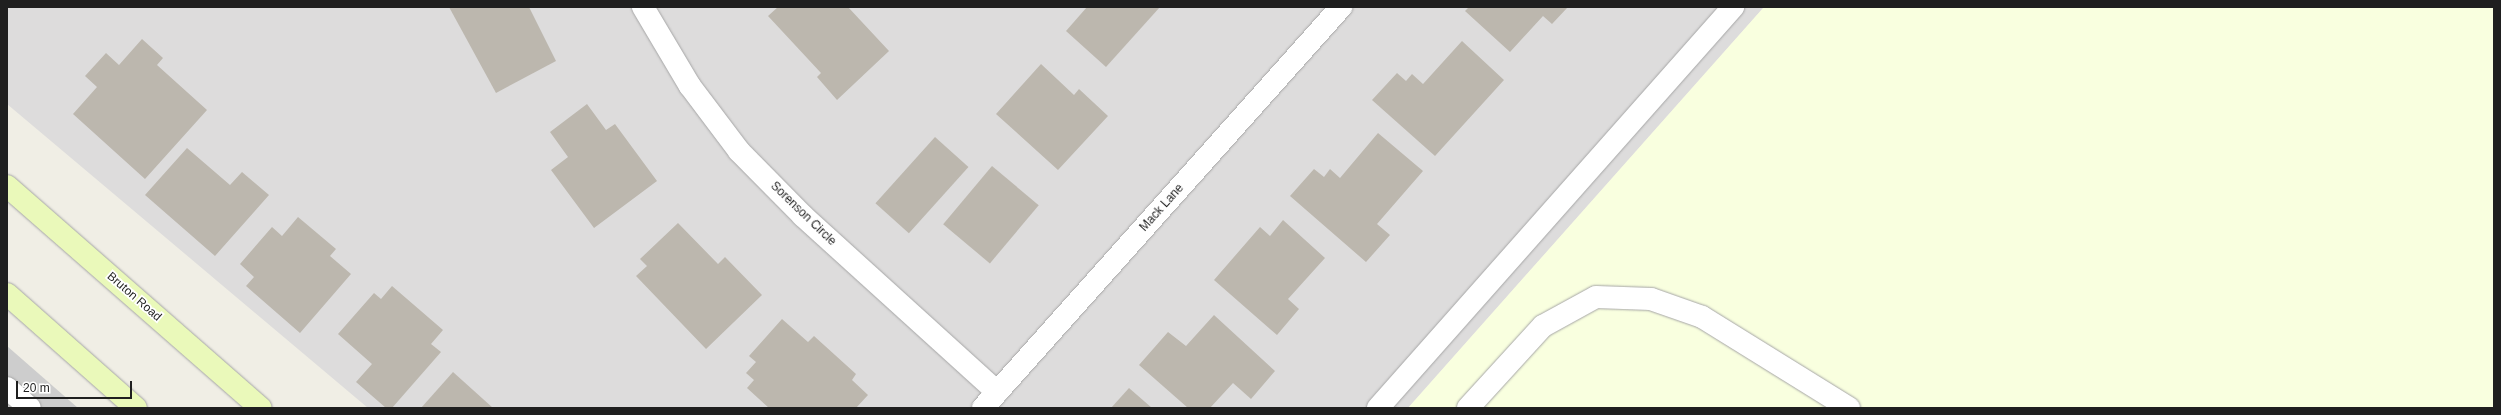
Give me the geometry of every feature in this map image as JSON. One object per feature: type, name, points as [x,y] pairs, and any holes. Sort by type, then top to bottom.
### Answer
[{"type":"main road","name":"Bruton Road","points":[[7,186],[261,408]]},
{"type":"main road","points":[[7,294],[136,408]]},
{"type":"street","name":"Sorenson Circle","points":[[643,7],[690,86],[739,151],[803,216],[997,392]]},
{"type":"street","name":"Mack Lane","points":[[983,408],[1341,7]]},
{"type":"street","points":[[1378,408],[1733,7]]},
{"type":"street","points":[[1468,408],[1543,326],[1596,297],[1651,299],[1702,317],[1849,408]]},
{"type":"street","points":[[7,388],[30,408]]},
{"type":"shaded area","points":[[7,7],[1764,7],[1408,408],[368,408],[7,104]]},
{"type":"shaded area","points":[[1764,7],[2494,7],[2494,408],[1408,408]]},
{"type":"shaded area","points":[[7,346],[78,408],[7,408]]},
{"type":"building","points":[[449,7],[529,7],[556,61],[496,93]]},
{"type":"building","points":[[778,7],[848,7],[889,51],[837,100],[817,77],[821,73],[768,16]]},
{"type":"building","points":[[1087,7],[1160,7],[1106,67],[1066,31]]},
{"type":"building","points":[[1469,7],[1568,7],[1552,24],[1543,16],[1510,52],[1465,11]]},
{"type":"building","points":[[142,39],[163,58],[157,65],[207,110],[145,179],[73,114],[97,87],[85,76],[106,53],[119,65]]},
{"type":"building","points":[[1462,41],[1504,80],[1435,156],[1372,100],[1397,73],[1406,81],[1412,74],[1423,84]]},
{"type":"building","points":[[1041,64],[1074,95],[1079,89],[1108,116],[1058,170],[996,114]]},
{"type":"building","points":[[587,104],[606,130],[615,124],[657,181],[594,228],[551,170],[568,157],[550,132]]},
{"type":"building","points":[[1378,133],[1423,171],[1377,224],[1390,235],[1366,262],[1290,196],[1314,169],[1324,177],[1330,169],[1340,178]]},
{"type":"building","points":[[935,137],[968,167],[909,233],[875,203]]},
{"type":"building","points":[[187,148],[230,185],[242,172],[269,195],[215,256],[145,195]]},
{"type":"building","points":[[992,166],[1039,205],[990,263],[943,224]]},
{"type":"building","points":[[298,217],[336,249],[330,256],[351,274],[300,333],[246,286],[254,277],[240,264],[272,227],[282,236]]},
{"type":"building","points":[[1283,220],[1325,258],[1288,299],[1299,309],[1277,335],[1214,280],[1260,227],[1270,236]]},
{"type":"building","points":[[678,223],[718,264],[725,257],[762,295],[706,349],[636,276],[647,266],[640,259]]},
{"type":"building","points":[[392,286],[443,330],[431,344],[441,352],[392,408],[386,408],[356,382],[372,364],[338,334],[374,293],[381,299]]},
{"type":"building","points":[[1214,315],[1275,371],[1251,399],[1233,383],[1210,408],[1188,408],[1139,365],[1168,332],[1186,346]]},
{"type":"building","points":[[782,319],[808,342],[814,336],[856,374],[852,380],[868,395],[856,408],[769,408],[747,388],[754,380],[746,373],[756,362],[749,356]]},
{"type":"building","points":[[453,372],[493,408],[421,408]]},
{"type":"building","points":[[1129,388],[1152,408],[1111,408]]}]
